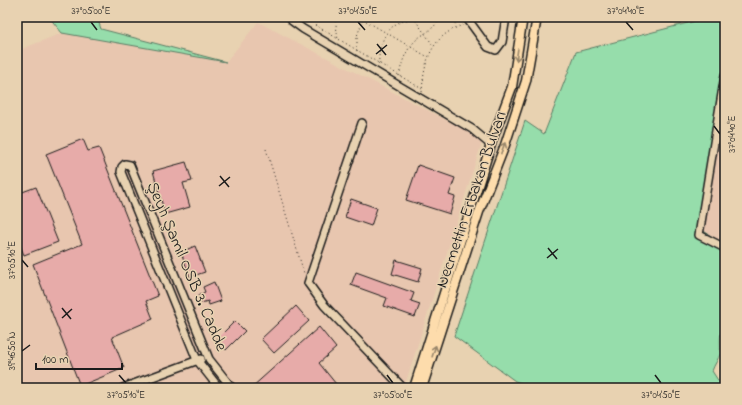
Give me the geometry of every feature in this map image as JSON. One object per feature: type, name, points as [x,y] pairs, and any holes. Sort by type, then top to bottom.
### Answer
[{"type":"main road","name":"Necmettin Erbakan Bulvarı","points":[[414,388],[491,145],[512,87],[523,17]]},
{"type":"main road","name":"Necmettin Erbakan Bulvarı","points":[[422,388],[479,212],[526,81],[537,17]]},
{"type":"street","points":[[290,17],[292,21],[303,30],[472,129],[491,145]]},
{"type":"street","points":[[468,20],[488,47],[496,50],[502,42],[506,17]]},
{"type":"street","points":[[725,75],[699,234],[725,248]]},
{"type":"street","points":[[362,123],[308,283],[324,305],[403,388]]},
{"type":"street","name":"Şeyh Şamil OSB 3. Cadde","points":[[197,360],[121,172],[123,165],[130,165],[209,359],[232,388]]},
{"type":"street","points":[[123,388],[197,360],[209,359]]},
{"type":"street","points":[[197,360],[219,388]]},
{"type":"path","points":[[315,17],[315,25],[379,65],[422,89]]},
{"type":"path","points":[[335,17],[338,40]]},
{"type":"path","points":[[359,17],[428,56]]},
{"type":"path","points":[[356,51],[357,36],[364,17]]},
{"type":"path","points":[[379,65],[381,44],[387,33],[396,24],[413,17],[433,46]]},
{"type":"path","points":[[399,76],[402,61],[410,46],[434,26],[441,17]]},
{"type":"path","points":[[450,17],[457,27]]},
{"type":"path","points":[[421,98],[428,56],[433,46],[446,32],[468,20],[486,17]]},
{"type":"path","points":[[266,149],[308,283]]},
{"type":"shaded area","points":[[258,22],[483,139],[404,388],[17,388],[17,51],[62,33],[226,62]]},
{"type":"shaded area","points":[[725,98],[725,245],[702,230]]},
{"type":"green space","points":[[49,17],[97,17],[101,29],[226,62],[62,33]]},
{"type":"green space","points":[[711,17],[725,17],[725,98],[702,230],[725,245],[725,328],[722,328],[721,331],[720,354],[712,371],[723,388],[537,388],[515,381],[454,336],[525,121],[544,134],[576,52]]},
{"type":"building","points":[[83,139],[88,151],[99,148],[158,296],[146,301],[153,319],[112,337],[124,368],[80,386],[33,264],[82,244],[46,154]]},
{"type":"building","points":[[186,162],[192,181],[183,183],[190,207],[165,214],[153,171]]},
{"type":"building","points":[[418,165],[455,178],[449,195],[455,197],[450,214],[406,200]]},
{"type":"building","points":[[36,187],[58,242],[24,255],[17,237],[17,194]]},
{"type":"building","points":[[351,199],[377,208],[371,226],[345,217]]},
{"type":"building","points":[[195,246],[205,272],[190,277],[181,252]]},
{"type":"building","points":[[396,260],[422,268],[418,282],[392,274]]},
{"type":"building","points":[[356,272],[414,293],[411,301],[420,304],[415,317],[384,306],[387,298],[351,285]]},
{"type":"building","points":[[214,282],[221,301],[209,305],[208,301],[201,303],[199,295],[205,292],[203,287]]},
{"type":"building","points":[[296,306],[309,321],[274,353],[261,339]]},
{"type":"building","points":[[235,321],[245,331],[226,350],[216,340]]},
{"type":"building","points":[[319,327],[336,348],[319,363],[336,384],[332,388],[251,388]]}]
